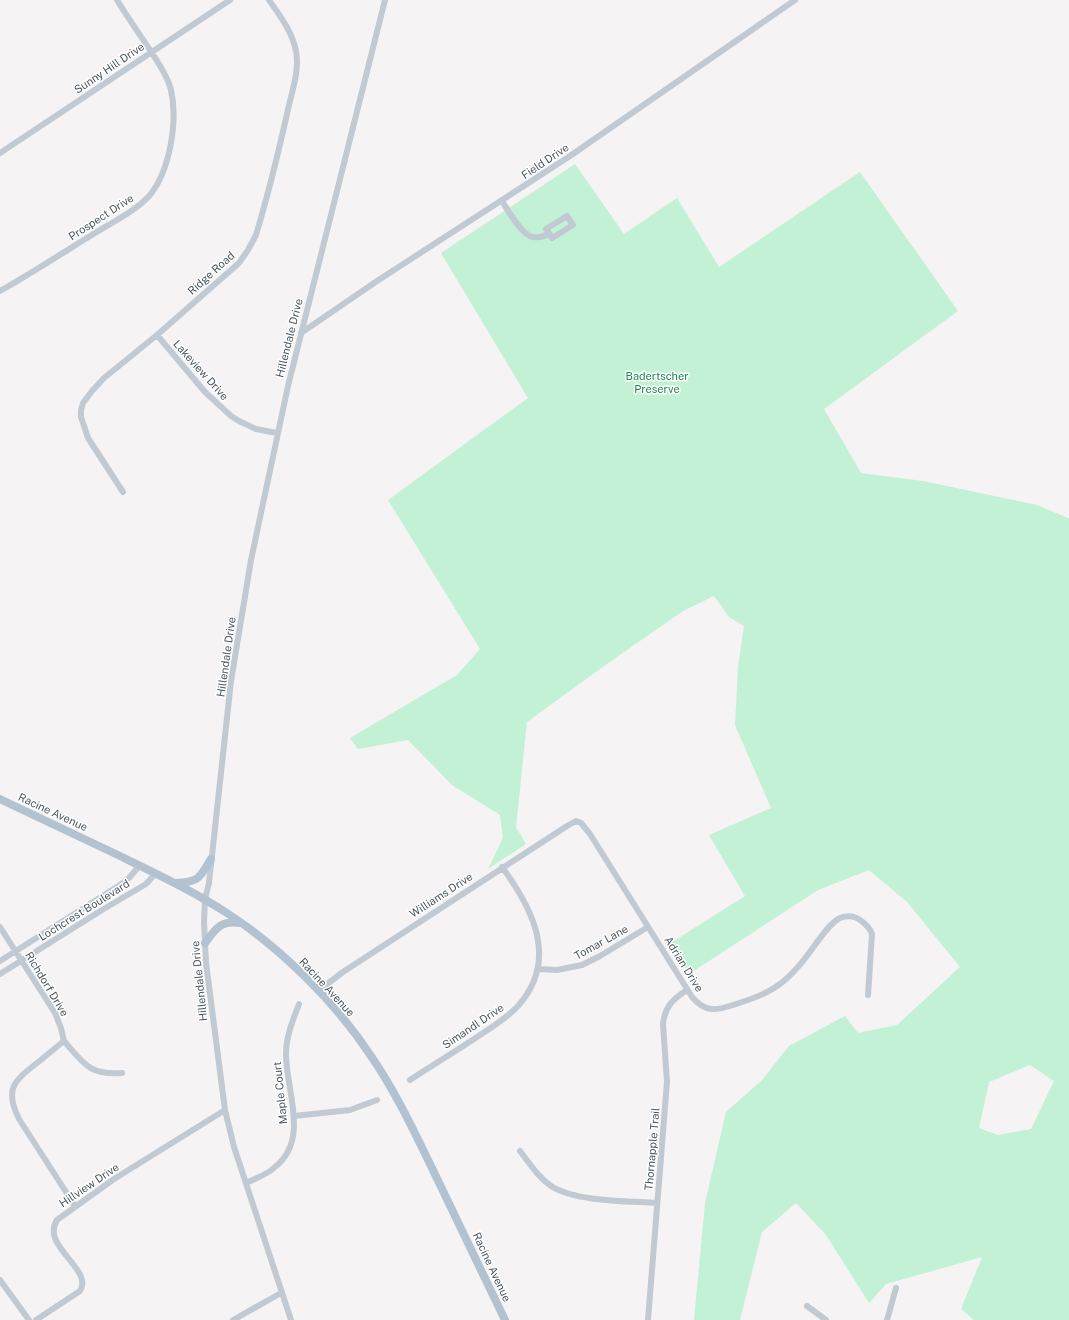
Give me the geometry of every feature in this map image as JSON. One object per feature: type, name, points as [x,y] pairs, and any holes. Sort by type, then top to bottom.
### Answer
[{"type":"main road","name":"Racine Avenue","points":[[0,799],[140,865],[205,899],[242,924],[273,949],[318,991],[362,1043],[392,1090],[418,1140],[505,1320]]},
{"type":"main road","points":[[176,883],[196,880],[202,874],[211,859]]},
{"type":"main road","points":[[204,943],[224,923],[230,922],[242,924]]},
{"type":"street","name":"Prospect Drive","points":[[0,291],[126,214],[146,199],[158,181],[168,156],[173,131],[171,90],[151,52],[117,0]]},
{"type":"street","name":"Sunny Hill Drive","points":[[0,153],[230,0]]},
{"type":"street","name":"Ridge Road","points":[[123,492],[88,438],[81,416],[81,410],[87,397],[101,381],[157,335],[239,263],[256,235],[283,129],[297,63],[296,49],[291,34],[269,0]]},
{"type":"street","name":"Hillendale Drive","points":[[290,1320],[234,1147],[226,1110],[209,994],[204,943],[205,899],[231,688],[251,560],[277,433],[384,0]]},
{"type":"street","name":"Field Drive","points":[[301,333],[570,156],[795,0]]},
{"type":"street","points":[[502,201],[523,232],[533,237],[544,236],[549,233]]},
{"type":"street","name":"Lakeview Drive","points":[[157,335],[205,392],[231,416],[252,427],[277,433]]},
{"type":"street","name":"Williams Drive","points":[[318,991],[343,972],[502,868],[567,826],[579,821]]},
{"type":"street","name":"Adrian Drive","points":[[579,821],[590,834],[687,990],[697,1003],[706,1008],[715,1009],[738,1003],[764,993],[779,985],[792,973],[836,920],[850,916],[863,922],[872,934],[868,995]]},
{"type":"street","name":"Lochcrest Boulevard","points":[[0,961],[129,878],[140,865]]},
{"type":"street","name":"Simandl Drive","points":[[410,1080],[493,1027],[511,1013],[525,998],[535,979],[538,968],[539,946],[534,923],[530,910],[523,897],[502,868]]},
{"type":"street","name":"Lochcrest Boulevard","points":[[0,974],[146,884],[156,873]]},
{"type":"street","name":"Richdorf Drive","points":[[0,927],[55,1013],[64,1041]]},
{"type":"street","name":"Tomar Lane","points":[[538,968],[557,970],[582,966],[648,927]]},
{"type":"street","name":"Thornapple Trail","points":[[648,1320],[667,1082],[663,1024],[667,1008],[672,1001],[687,990]]},
{"type":"street","name":"Maple Court","points":[[246,1183],[271,1170],[282,1160],[291,1145],[294,1116],[286,1055],[288,1036],[299,1004]]},
{"type":"street","points":[[75,1206],[19,1119],[12,1102],[12,1091],[14,1085],[20,1076],[64,1041],[82,1062],[92,1070],[107,1074],[122,1073]]},
{"type":"street","points":[[294,1116],[345,1111],[376,1100]]},
{"type":"street","name":"Hillview Drive","points":[[36,1320],[80,1290],[83,1284],[79,1274],[53,1236],[54,1225],[57,1220],[114,1179],[226,1110]]},
{"type":"street","points":[[520,1151],[537,1174],[557,1189],[564,1192],[595,1198],[657,1203]]},
{"type":"street","points":[[0,1280],[29,1320]]},
{"type":"street","points":[[887,1320],[896,1288]]},
{"type":"street","points":[[233,1320],[281,1293]]},
{"type":"street","points":[[807,1306],[826,1320]]},
{"type":"green space","name":"Badertscher Preserve","points":[[575,164],[624,234],[677,198],[719,267],[860,172],[958,311],[824,409],[861,473],[923,481],[1037,505],[1069,518],[1069,1320],[974,1320],[961,1309],[982,1257],[886,1284],[869,1303],[826,1235],[796,1203],[762,1232],[740,1320],[694,1320],[705,1203],[726,1112],[762,1080],[789,1046],[845,1016],[858,1033],[897,1025],[960,967],[907,902],[869,870],[818,890],[689,974],[669,944],[745,896],[709,835],[771,808],[735,725],[738,667],[744,626],[729,617],[714,596],[683,611],[527,722],[516,827],[526,844],[488,869],[503,838],[500,815],[452,785],[408,740],[358,749],[350,738],[457,675],[480,649],[388,500],[528,398],[441,253]],"holes":[[[1030,1065],[1054,1081],[1031,1129],[998,1135],[979,1128],[989,1082]]]}]
